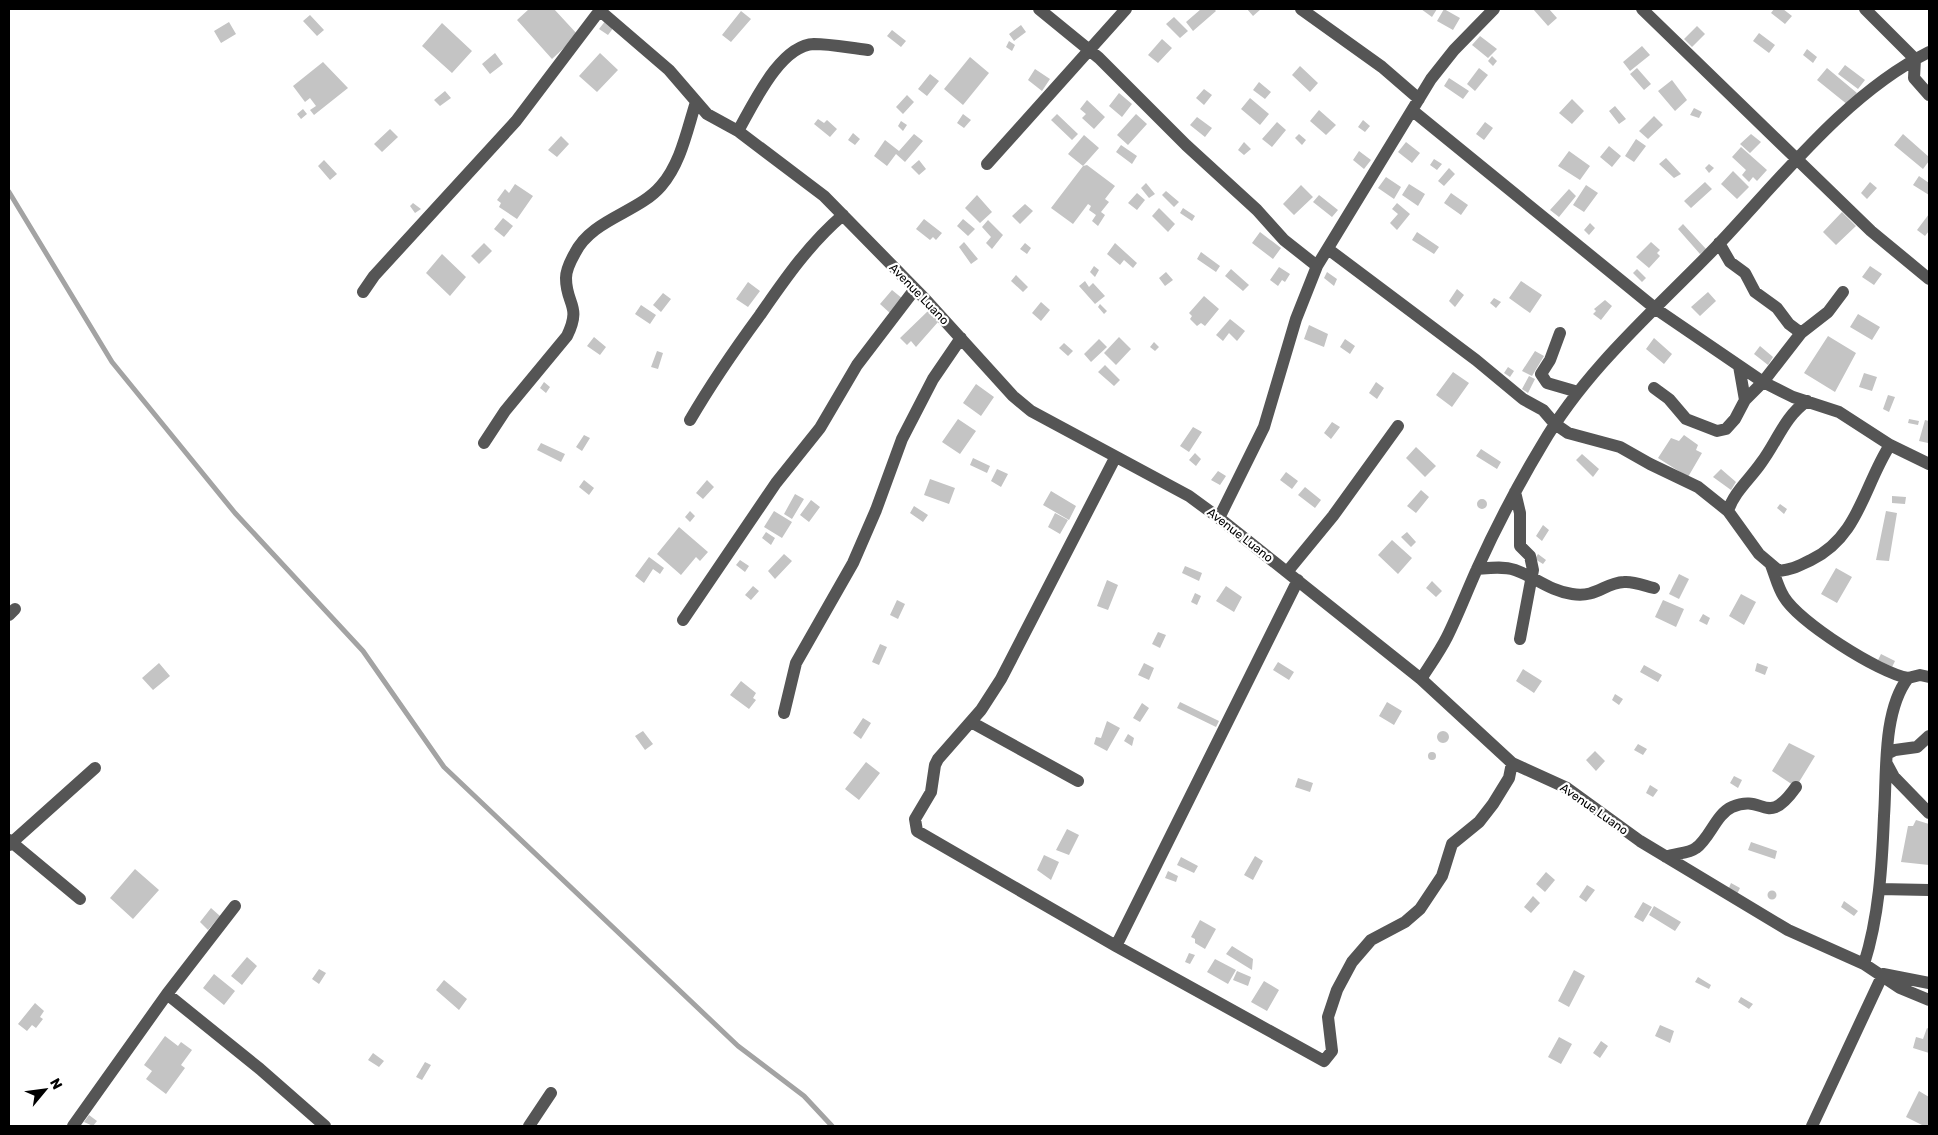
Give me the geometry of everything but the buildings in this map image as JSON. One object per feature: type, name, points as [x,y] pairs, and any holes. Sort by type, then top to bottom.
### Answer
[{"type":"street","points":[[1039,9],[1089,50],[1205,163],[1258,210],[1284,240],[1317,266]]},
{"type":"street","points":[[987,164],[1126,9]]},
{"type":"street","points":[[1301,9],[1382,67],[1419,99]]},
{"type":"street","points":[[1219,518],[1264,427],[1296,319],[1317,266],[1419,99],[1454,50],[1494,9]]},
{"type":"street","points":[[1642,9],[1871,231],[1929,279]]},
{"type":"street","points":[[1865,9],[1915,59],[1914,78],[1929,95]]},
{"type":"street","points":[[363,292],[380,269],[521,115],[599,10]]},
{"type":"street","name":"Avenue Luano","points":[[599,10],[669,70],[696,102],[714,118],[738,131],[824,196],[915,289],[1013,396],[1031,411],[1115,458],[1189,496],[1298,580],[1421,679],[1512,763],[1567,788],[1640,841],[1788,930],[1864,964],[1883,974],[1900,988],[1929,1000]]},
{"type":"street","points":[[738,131],[770,76],[791,52],[814,44],[868,50]]},
{"type":"street","points":[[1421,679],[1446,638],[1515,492],[1555,424],[1608,354],[1656,309],[1840,117],[1875,87],[1915,59],[1929,52]]},
{"type":"street","points":[[484,443],[505,412],[568,336],[574,322],[574,313],[566,277],[576,251],[600,227],[660,187],[677,158],[696,102]]},
{"type":"street","points":[[1413,111],[1656,309],[1739,366],[1763,382],[1793,397],[1839,412],[1890,445],[1929,464]]},
{"type":"street","points":[[690,420],[713,381],[809,246],[842,215]]},
{"type":"street","points":[[1719,243],[1730,262],[1744,273],[1755,292],[1777,308],[1789,324],[1800,333]]},
{"type":"street","points":[[1328,249],[1476,360],[1516,394],[1543,410],[1555,424],[1568,432],[1620,447],[1698,487],[1728,511],[1760,554],[1779,570],[1795,569],[1839,542],[1863,506],[1877,467],[1890,445]]},
{"type":"street","points":[[684,620],[776,483],[820,428],[857,365],[915,289]]},
{"type":"street","points":[[1654,388],[1669,399],[1686,419],[1717,431],[1726,429],[1732,423],[1745,400],[1763,382],[1800,333],[1828,312],[1843,292]]},
{"type":"street","points":[[1560,333],[1550,360],[1541,374],[1547,383],[1578,392]]},
{"type":"street","points":[[784,713],[796,663],[853,563],[876,510],[902,439],[933,379],[961,338]]},
{"type":"street","points":[[1739,366],[1745,400]]},
{"type":"street","points":[[1728,511],[1733,499],[1763,461],[1783,427],[1798,408],[1807,401]]},
{"type":"street","points":[[1287,572],[1332,516],[1398,426]]},
{"type":"street","points":[[1115,458],[1001,679],[971,722],[945,750],[935,766],[931,792],[915,819],[917,831],[1116,946],[1324,1061],[1332,1051],[1328,1033],[1330,1010],[1352,962],[1371,940],[1405,922],[1420,909],[1442,876],[1452,844],[1479,822],[1493,804],[1508,778],[1512,763]]},
{"type":"street","points":[[1515,492],[1520,513],[1520,546],[1530,556],[1532,562],[1532,579],[1520,640]]},
{"type":"street","points":[[1771,565],[1784,597],[1798,614],[1865,659],[1895,676],[1908,678],[1920,674],[1929,677]]},
{"type":"street","points":[[1477,570],[1500,567],[1516,570],[1554,590],[1579,594],[1597,593],[1623,582],[1654,588]]},
{"type":"street","points":[[1116,946],[1298,580]]},
{"type":"street","points":[[1864,964],[1870,944],[1879,889],[1887,759],[1896,698],[1908,678]]},
{"type":"street","points":[[971,722],[1078,780]]},
{"type":"street","points":[[1887,759],[1896,750],[1917,747],[1929,736]]},
{"type":"street","points":[[1887,759],[1894,777],[1929,813]]},
{"type":"street","points":[[80,899],[10,842],[95,768]]},
{"type":"street","points":[[1666,857],[1676,852],[1695,848],[1728,809],[1747,804],[1772,809],[1776,808],[1784,804],[1796,787]]},
{"type":"street","points":[[1879,889],[1929,890]]},
{"type":"street","points":[[72,1126],[167,994],[235,906]]},
{"type":"street","points":[[1812,1126],[1883,974],[1929,983]]},
{"type":"street","points":[[167,994],[260,1069],[325,1126]]},
{"type":"street","points":[[529,1126],[550,1093]]},
{"type":"waterway","points":[[9,192],[112,362],[235,513],[363,651],[444,767],[738,1046],[804,1096],[832,1126]]}]
